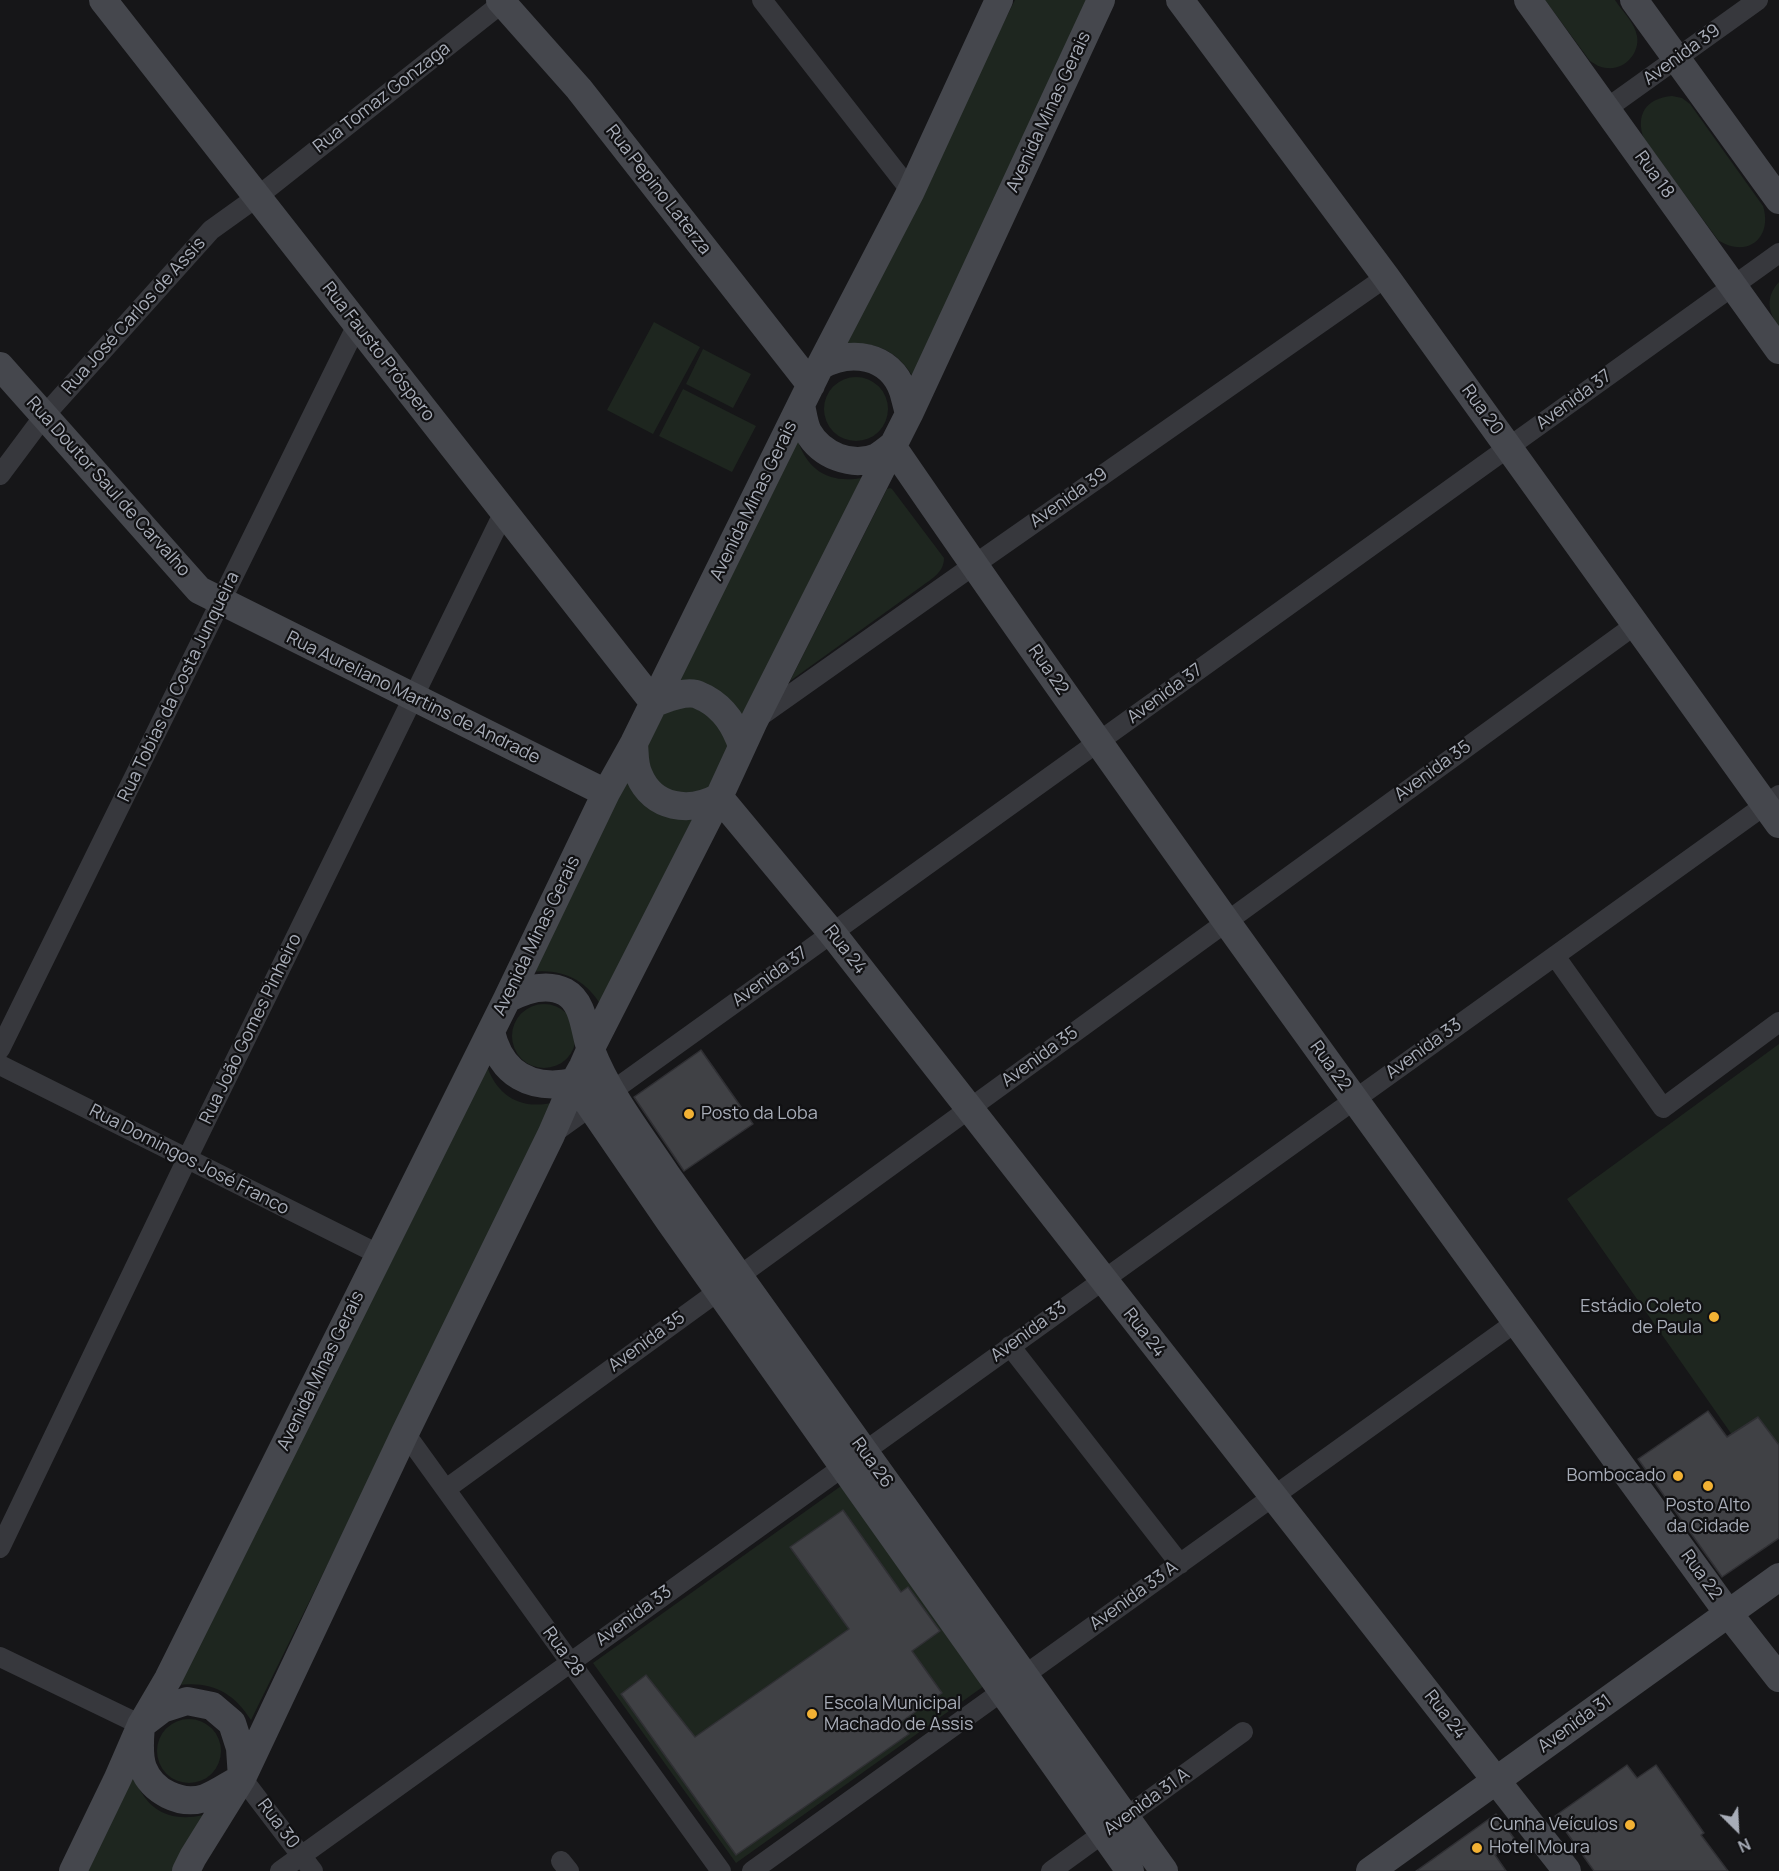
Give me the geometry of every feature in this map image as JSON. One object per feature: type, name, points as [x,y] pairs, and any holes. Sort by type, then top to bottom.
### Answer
[{"type":"street","name":"Rua Fausto Próspero","points":[[103,0],[654,703]]},
{"type":"street","points":[[762,0],[910,191]]},
{"type":"street","name":"Avenida Minas Gerais","points":[[73,1871],[141,1725],[168,1679],[507,999],[606,793],[654,703],[910,191],[999,0]]},
{"type":"street","name":"Avenida Minas Gerais","points":[[186,1871],[242,1778],[405,1433],[551,1135],[574,1082],[719,798],[754,721],[909,414],[1101,0]]},
{"type":"street","name":"Rua 20","points":[[1180,0],[1386,277],[1635,625],[1774,808]]},
{"type":"street","name":"Rua 18","points":[[1528,0],[1779,350]]},
{"type":"street","points":[[1634,0],[1779,200]]},
{"type":"street","name":"Avenida 39","points":[[1606,109],[1758,0]]},
{"type":"street","name":"Rua Tomaz Gonzaga","points":[[257,197],[503,1]]},
{"type":"street","name":"Rua Pepino Laterza","points":[[503,1],[579,88],[811,385]]},
{"type":"street","name":"Rua José Carlos de Assis","points":[[0,475],[44,416],[211,230],[257,197]]},
{"type":"street","name":"Avenida 37","points":[[551,1135],[1779,253]]},
{"type":"street","name":"Avenida 39","points":[[754,721],[1386,277]]},
{"type":"street","name":"Rua Tobias da Costa Junqueira","points":[[0,1049],[357,324]]},
{"type":"street","points":[[892,446],[877,457],[866,460],[854,461],[832,455],[814,440],[807,430],[811,385],[837,358],[867,357],[889,369],[897,379],[909,414]]},
{"type":"street","name":"Rua Doutor Saul de Carvalho","points":[[5,379],[44,416],[199,590],[220,602]]},
{"type":"street","name":"Rua 22","points":[[892,446],[1098,742],[1354,1099],[1728,1613],[1779,1678]]},
{"type":"street","name":"Rua João Gomes Pinheiro","points":[[0,1548],[187,1159],[504,512]]},
{"type":"street","name":"Rua Aureliano Martins de Andrade","points":[[220,602],[606,793]]},
{"type":"street","name":"Avenida 35","points":[[446,1489],[1635,625]]},
{"type":"street","points":[[654,703],[678,695],[696,694],[712,702],[726,714],[736,729],[742,747]]},
{"type":"street","points":[[634,742],[639,776],[647,789],[659,799],[674,806],[689,807],[705,805],[719,798]]},
{"type":"street","name":"Rua 24","points":[[719,798],[832,933],[1567,1871]]},
{"type":"street","name":"Avenida 33","points":[[280,1871],[307,1863],[570,1662],[1554,956],[1774,808]]},
{"type":"street","points":[[1554,956],[1663,1108],[1779,1022]]},
{"type":"street","points":[[507,999],[525,990],[545,988],[565,992],[576,1003],[584,1021],[591,1048]]},
{"type":"street","points":[[490,1032],[501,1059],[523,1078],[537,1084],[552,1085],[574,1082]]},
{"type":"street","name":"Rua 26","points":[[591,1048],[601,1100]]},
{"type":"street","name":"Rua Domingos José Franco","points":[[0,1065],[378,1254]]},
{"type":"street","name":"Rua 26","points":[[574,1082],[601,1100],[728,1283],[1114,1825],[1164,1871]]},
{"type":"street","name":"Avenida 33 A","points":[[753,1871],[1516,1322]]},
{"type":"street","points":[[1010,1346],[1180,1564]]},
{"type":"street","name":"Rua 28","points":[[405,1433],[721,1871]]},
{"type":"street","name":"Avenida 31","points":[[1370,1871],[1779,1577]]},
{"type":"street","points":[[0,1657],[141,1725]]},
{"type":"street","points":[[187,1701],[212,1706],[232,1724],[240,1748],[242,1778],[204,1798],[185,1800],[167,1795],[152,1783],[142,1766],[141,1725],[162,1709],[187,1701]]},
{"type":"street","name":"Avenida 31 A","points":[[1051,1871],[1243,1732]]},
{"type":"street","name":"Rua 30","points":[[242,1778],[307,1863]]},
{"type":"street","name":"Rua 26","points":[[1114,1825],[1130,1871]]},
{"type":"shaded area","points":[[1015,0],[1104,0],[915,380],[901,362],[885,350],[866,344],[843,345]]},
{"type":"shaded area","points":[[1545,0],[1615,0],[1636,31],[1637,42],[1634,54],[1625,63],[1614,68],[1602,67],[1590,61]]},
{"type":"shaded area","points":[[1672,96],[1682,98],[1690,104],[1763,206],[1765,217],[1761,236],[1748,246],[1729,245],[1718,240],[1644,139],[1641,122],[1645,109],[1655,100]]},
{"type":"shaded area","points":[[1779,282],[1779,327],[1770,310],[1770,299]]},
{"type":"shaded area","points":[[654,322],[700,347],[653,434],[607,410]]},
{"type":"shaded area","points":[[703,349],[751,374],[733,408],[686,384]]},
{"type":"shaded area","points":[[856,377],[868,379],[879,386],[886,397],[888,409],[886,421],[879,432],[868,439],[856,441],[844,439],[833,432],[826,421],[824,409],[826,397],[833,386],[844,379]]},
{"type":"shaded area","points":[[683,389],[756,426],[732,472],[659,436]]},
{"type":"shaded area","points":[[797,438],[807,460],[822,473],[842,479],[866,477],[744,723],[672,688]]},
{"type":"shaded area","points":[[890,488],[944,558],[942,567],[930,580],[790,681],[887,489]]},
{"type":"shaded area","points":[[690,703],[720,717],[729,752],[718,775],[707,788],[693,796],[684,796],[660,790],[642,751],[659,715]]},
{"type":"shaded area","points":[[632,771],[701,811],[602,1007],[588,989],[572,978],[552,972],[530,972]]},
{"type":"shaded area","points":[[544,1004],[556,1006],[567,1013],[574,1024],[576,1036],[574,1048],[567,1059],[556,1066],[544,1068],[532,1066],[521,1059],[514,1048],[512,1036],[514,1024],[521,1013],[532,1006]]},
{"type":"shaded area","name":"Estádio Coleto de Paula","points":[[1779,1044],[1779,1502],[1567,1199]]},
{"type":"shaded area","points":[[486,1063],[496,1084],[512,1098],[531,1104],[555,1102],[251,1720],[237,1702],[221,1690],[201,1685],[178,1685]]},
{"type":"shaded area","points":[[841,1486],[984,1686],[736,1863],[593,1663]]},
{"type":"shaded area","points":[[189,1719],[201,1721],[212,1728],[219,1739],[221,1751],[219,1763],[212,1774],[201,1781],[189,1783],[177,1781],[166,1774],[159,1763],[157,1751],[159,1739],[166,1728],[177,1721]]},
{"type":"shaded area","points":[[134,1775],[144,1797],[160,1811],[179,1817],[203,1815],[176,1871],[86,1871]]},
{"type":"building","name":"Posto da Loba","points":[[701,1050],[753,1124],[684,1171],[634,1097]]},
{"type":"building","name":"Posto Alto da Cidade","points":[[1708,1411],[1727,1437],[1758,1417],[1779,1445],[1779,1538],[1722,1577],[1638,1459]]},
{"type":"building","name":"Escola Municipal Machado de Assis","points":[[843,1510],[901,1592],[908,1587],[940,1631],[912,1651],[942,1693],[901,1722],[909,1734],[736,1855],[621,1694],[646,1675],[695,1737],[849,1629],[790,1547]]},
{"type":"building","name":"Cunha Veículos","points":[[1627,1765],[1637,1778],[1656,1765],[1704,1833],[1701,1835],[1728,1871],[1594,1871],[1555,1816]]},
{"type":"building","name":"Hotel Moura","points":[[1496,1814],[1516,1841],[1495,1855],[1506,1871],[1416,1871]]},
{"type":"place","name":"Posto da Loba","points":[[689,1114]]},
{"type":"place","name":"Estádio Coleto de Paula","points":[[1714,1317]]},
{"type":"place","name":"Bombocado","points":[[1678,1476]]},
{"type":"place","name":"Posto Alto da Cidade","points":[[1708,1486]]},
{"type":"place","name":"Escola Municipal Machado de Assis","points":[[812,1714]]},
{"type":"place","name":"Cunha Veículos","points":[[1630,1825]]},
{"type":"place","name":"Hotel Moura","points":[[1477,1848]]}]
